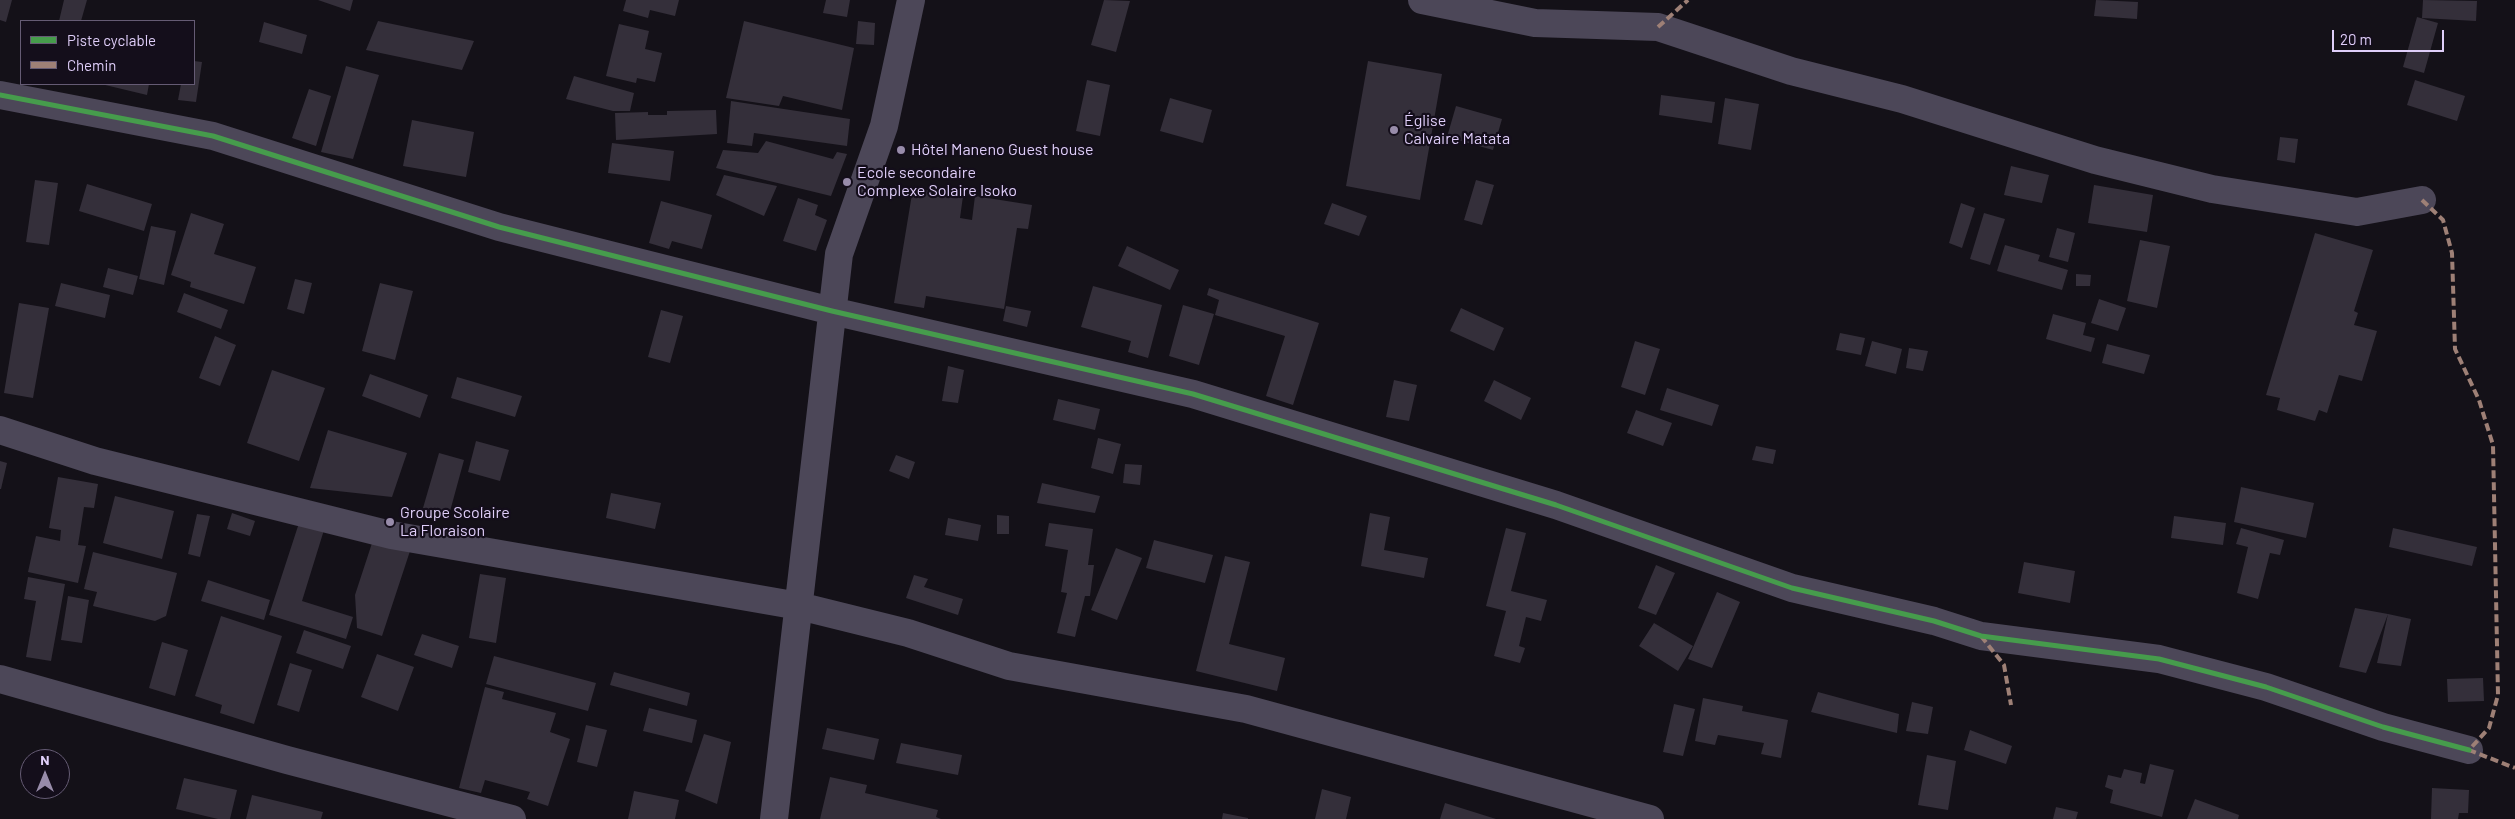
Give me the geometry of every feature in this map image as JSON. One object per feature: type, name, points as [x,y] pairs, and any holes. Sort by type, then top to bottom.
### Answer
[{"type":"street","points":[[774,819],[839,254],[884,126],[910,0]]},
{"type":"street","points":[[1422,0],[1535,23],[1658,27],[1791,71],[1902,99],[2095,160],[2212,189],[2358,212],[2422,200]]},
{"type":"street","points":[[0,95],[213,136],[499,227],[832,311],[1192,394],[1556,505],[1792,588],[1926,619],[1981,636],[2159,659],[2266,687],[2383,727],[2469,750]]},
{"type":"street","points":[[0,430],[95,461],[391,535],[799,606],[908,633],[1009,666],[1246,709],[1650,819]]},
{"type":"street","points":[[0,679],[287,760],[512,819]]},
{"type":"building","points":[[0,0],[12,0],[6,22],[0,20]]},
{"type":"building","points":[[64,0],[87,0],[81,20],[59,20]]},
{"type":"building","points":[[318,0],[353,0],[350,11]]},
{"type":"building","points":[[626,0],[679,0],[675,16],[650,10],[648,18],[623,11]]},
{"type":"building","points":[[826,0],[850,0],[847,17],[823,13]]},
{"type":"building","points":[[1104,0],[1130,1],[1116,52],[1091,45]]},
{"type":"building","points":[[2096,0],[2138,2],[2137,19],[2094,16]]},
{"type":"building","points":[[2423,0],[2477,1],[2476,21],[2422,18]]},
{"type":"building","points":[[2417,17],[2438,23],[2424,73],[2403,67]]},
{"type":"building","points":[[378,21],[474,41],[462,70],[366,50]]},
{"type":"building","points":[[744,21],[854,48],[842,110],[783,96],[779,106],[726,98]]},
{"type":"building","points":[[858,21],[875,23],[874,45],[856,44]]},
{"type":"building","points":[[264,22],[307,35],[302,54],[259,42]]},
{"type":"building","points":[[619,24],[649,31],[645,49],[662,53],[655,82],[637,78],[636,83],[606,76]]},
{"type":"building","points":[[195,61],[202,62],[196,102],[178,100],[181,85],[195,85]]},
{"type":"building","name":"Église Calvaire Matata","points":[[1368,61],[1442,74],[1420,200],[1346,186]]},
{"type":"building","points":[[346,66],[379,75],[353,159],[321,152]]},
{"type":"building","points":[[574,76],[634,93],[630,111],[613,111],[566,99]]},
{"type":"building","points":[[1087,80],[1110,85],[1100,136],[1076,131]]},
{"type":"building","points":[[2415,80],[2465,96],[2457,121],[2407,105]]},
{"type":"building","points":[[105,85],[149,85],[147,95]]},
{"type":"building","points":[[309,89],[331,96],[316,146],[292,138]]},
{"type":"building","points":[[1661,95],[1715,102],[1712,123],[1659,115]]},
{"type":"building","points":[[1170,98],[1212,110],[1203,143],[1160,131]]},
{"type":"building","points":[[1725,98],[1759,104],[1751,150],[1718,144]]},
{"type":"building","points":[[731,101],[850,119],[847,146],[754,133],[752,146],[727,143]]},
{"type":"building","points":[[1456,106],[1502,119],[1493,150],[1447,137]]},
{"type":"building","points":[[716,110],[717,134],[616,140],[615,113],[648,112],[648,115],[667,115],[667,111]]},
{"type":"building","points":[[412,120],[474,132],[466,177],[403,166]]},
{"type":"building","points":[[2280,137],[2298,139],[2295,163],[2277,160]]},
{"type":"building","points":[[766,141],[833,159],[837,152],[847,154],[831,196],[716,168],[723,150],[758,153]]},
{"type":"building","points":[[612,143],[674,151],[670,181],[608,173]]},
{"type":"building","points":[[2011,166],[2049,175],[2042,203],[2004,195]]},
{"type":"building","points":[[724,175],[777,186],[764,216],[716,195]]},
{"type":"building","points":[[35,180],[58,183],[49,245],[26,242]]},
{"type":"building","points":[[1476,180],[1494,185],[1482,225],[1464,220]]},
{"type":"building","points":[[87,184],[152,204],[144,231],[79,211]]},
{"type":"building","points":[[2094,185],[2153,195],[2147,232],[2088,223]]},
{"type":"building","points":[[913,188],[963,196],[960,218],[972,220],[975,196],[1032,205],[1028,229],[1017,228],[1004,309],[926,296],[924,308],[894,303]]},
{"type":"building","points":[[798,198],[818,205],[815,215],[827,220],[816,251],[783,241]]},
{"type":"building","points":[[661,201],[712,215],[702,249],[672,241],[669,249],[649,243]]},
{"type":"building","points":[[1332,203],[1367,216],[1359,236],[1324,224]]},
{"type":"building","points":[[1961,203],[1975,208],[1962,248],[1949,243]]},
{"type":"building","points":[[191,213],[224,224],[214,254],[256,267],[244,304],[190,287],[191,282],[171,275]]},
{"type":"building","points":[[1984,213],[2005,219],[1990,265],[1970,259]]},
{"type":"building","points":[[151,226],[176,231],[164,285],[139,279]]},
{"type":"building","points":[[2057,228],[2075,233],[2068,262],[2049,257]]},
{"type":"building","points":[[2315,233],[2373,250],[2354,311],[2358,313],[2354,325],[2377,331],[2362,381],[2339,375],[2327,413],[2319,410],[2315,421],[2277,410],[2280,398],[2266,395]]},
{"type":"building","points":[[2140,240],[2170,246],[2157,308],[2127,301]]},
{"type":"building","points":[[2005,245],[2040,255],[2038,261],[2068,270],[2062,290],[1997,271]]},
{"type":"building","points":[[1127,246],[1179,270],[1170,290],[1118,266]]},
{"type":"building","points":[[108,268],[138,276],[133,295],[103,287]]},
{"type":"building","points":[[2076,274],[2091,275],[2090,286],[2076,286]]},
{"type":"building","points":[[295,279],[312,283],[304,314],[287,309]]},
{"type":"building","points":[[61,283],[110,295],[105,318],[55,306]]},
{"type":"building","points":[[380,283],[413,291],[395,360],[362,351]]},
{"type":"building","points":[[1093,286],[1162,305],[1148,358],[1128,352],[1131,341],[1081,327]]},
{"type":"building","points":[[1209,288],[1319,323],[1293,405],[1266,396],[1285,336],[1215,315],[1219,300],[1207,295]]},
{"type":"building","points":[[184,293],[228,310],[221,329],[177,312]]},
{"type":"building","points":[[2099,299],[2126,308],[2118,331],[2091,323]]},
{"type":"building","points":[[19,303],[49,308],[33,398],[4,393]]},
{"type":"building","points":[[1183,305],[1214,314],[1199,365],[1169,356]]},
{"type":"building","points":[[1006,306],[1031,311],[1027,327],[1003,321]]},
{"type":"building","points":[[1461,308],[1504,328],[1494,351],[1450,331]]},
{"type":"building","points":[[661,310],[683,316],[670,363],[648,357]]},
{"type":"building","points":[[2053,314],[2086,323],[2083,335],[2095,338],[2091,352],[2046,339]]},
{"type":"building","points":[[1840,333],[1865,338],[1861,355],[1836,350]]},
{"type":"building","points":[[215,336],[236,345],[220,386],[199,378]]},
{"type":"building","points":[[1635,341],[1660,349],[1645,395],[1621,387]]},
{"type":"building","points":[[1872,341],[1902,349],[1896,374],[1865,366]]},
{"type":"building","points":[[2107,344],[2150,355],[2144,374],[2102,363]]},
{"type":"building","points":[[1909,348],[1928,351],[1923,371],[1906,368]]},
{"type":"building","points":[[948,366],[964,370],[958,403],[942,401]]},
{"type":"building","points":[[272,370],[325,388],[299,461],[247,443]]},
{"type":"building","points":[[370,374],[428,395],[420,418],[362,396]]},
{"type":"building","points":[[457,377],[522,396],[515,417],[451,398]]},
{"type":"building","points":[[1394,380],[1417,385],[1409,421],[1386,417]]},
{"type":"building","points":[[1494,380],[1531,398],[1521,420],[1484,401]]},
{"type":"building","points":[[1667,388],[1719,405],[1712,426],[1660,410]]},
{"type":"building","points":[[1058,399],[1100,409],[1095,430],[1053,420]]},
{"type":"building","points":[[1636,410],[1672,423],[1663,446],[1627,433]]},
{"type":"building","points":[[328,430],[407,453],[392,497],[310,488]]},
{"type":"building","points":[[1098,438],[1121,444],[1113,474],[1091,468]]},
{"type":"building","points":[[476,441],[509,450],[500,481],[468,472]]},
{"type":"building","points":[[1756,446],[1776,450],[1773,464],[1752,460]]},
{"type":"building","points":[[439,453],[464,460],[449,515],[423,508]]},
{"type":"building","points":[[896,455],[915,462],[909,479],[889,471]]},
{"type":"building","points":[[0,461],[7,463],[1,489],[0,489]]},
{"type":"building","points":[[1125,464],[1142,465],[1140,485],[1123,483]]},
{"type":"building","points":[[58,477],[98,484],[94,508],[84,507],[78,545],[86,546],[78,583],[28,572],[36,536],[60,541],[61,530],[49,528]]},
{"type":"building","points":[[1042,483],[1100,496],[1095,513],[1037,503]]},
{"type":"building","points":[[2241,487],[2314,503],[2306,538],[2234,522]]},
{"type":"building","points":[[611,493],[661,503],[655,529],[606,518]]},
{"type":"building","points":[[115,496],[174,511],[162,559],[103,543]]},
{"type":"building","points":[[232,513],[255,521],[250,536],[227,529]]},
{"type":"building","points":[[1370,513],[1390,517],[1384,550],[1428,558],[1424,578],[1361,566]]},
{"type":"building","points":[[197,514],[210,516],[200,557],[188,554]]},
{"type":"building","points":[[997,515],[1009,516],[1009,534],[997,534]]},
{"type":"building","points":[[2174,516],[2226,523],[2223,545],[2171,538]]},
{"type":"building","points":[[948,518],[981,525],[978,541],[945,535]]},
{"type":"building","points":[[299,523],[324,530],[302,601],[353,617],[346,639],[269,615]]},
{"type":"building","points":[[1049,523],[1093,529],[1088,565],[1094,565],[1090,596],[1085,596],[1075,637],[1057,633],[1067,593],[1061,592],[1068,550],[1045,546]]},
{"type":"building","points":[[1506,528],[1526,533],[1511,591],[1547,600],[1541,621],[1526,617],[1519,646],[1525,648],[1520,663],[1494,656],[1506,611],[1486,606]]},
{"type":"building","points":[[2241,528],[2284,540],[2280,555],[2270,553],[2258,599],[2237,593],[2248,547],[2236,544]]},
{"type":"building","points":[[2393,528],[2477,547],[2472,566],[2389,547]]},
{"type":"building","points":[[373,540],[410,551],[382,636],[357,628],[355,595]]},
{"type":"building","points":[[1154,540],[1213,555],[1205,583],[1146,568]]},
{"type":"building","points":[[1116,548],[1142,558],[1117,620],[1091,610]]},
{"type":"building","points":[[93,552],[177,573],[166,616],[155,621],[93,606],[97,592],[84,589]]},
{"type":"building","points":[[1225,556],[1250,562],[1229,644],[1285,658],[1277,691],[1196,671]]},
{"type":"building","points":[[2024,562],[2075,571],[2070,603],[2018,593]]},
{"type":"building","points":[[1656,565],[1675,573],[1656,615],[1638,608]]},
{"type":"building","points":[[480,574],[506,578],[496,643],[469,638]]},
{"type":"building","points":[[914,575],[928,579],[924,587],[963,599],[958,615],[906,598]]},
{"type":"building","points":[[28,577],[65,584],[51,661],[26,657],[36,601],[24,599]]},
{"type":"building","points":[[208,580],[270,600],[264,620],[201,601]]},
{"type":"building","points":[[1717,592],[1740,602],[1712,668],[1688,659]]},
{"type":"building","points":[[68,596],[89,600],[82,643],[61,640]]},
{"type":"building","points":[[2355,608],[2388,614],[2366,673],[2339,667]]},
{"type":"building","points":[[2388,614],[2411,619],[2401,666],[2377,663]]},
{"type":"building","points":[[221,616],[282,636],[254,724],[220,713],[222,705],[195,696]]},
{"type":"building","points":[[1654,623],[1693,646],[1678,671],[1639,646]]},
{"type":"building","points":[[304,630],[351,646],[343,669],[296,653]]},
{"type":"building","points":[[422,634],[459,646],[452,668],[414,655]]},
{"type":"building","points":[[162,642],[188,650],[175,696],[149,688]]},
{"type":"building","points":[[377,654],[414,667],[398,711],[361,697]]},
{"type":"building","points":[[494,656],[596,683],[588,711],[486,684]]},
{"type":"building","points":[[290,663],[312,670],[299,712],[277,705]]},
{"type":"building","points":[[614,672],[690,693],[687,706],[610,685]]},
{"type":"building","points":[[2483,678],[2484,701],[2448,702],[2447,679]]},
{"type":"building","points":[[485,687],[504,692],[502,699],[556,713],[550,732],[570,739],[548,806],[527,799],[530,792],[485,780],[481,793],[459,788]]},
{"type":"building","points":[[1818,692],[1899,714],[1897,733],[1811,712]]},
{"type":"building","points":[[1703,698],[1743,706],[1742,711],[1788,720],[1781,758],[1761,754],[1764,743],[1718,735],[1715,745],[1695,741]]},
{"type":"building","points":[[1912,702],[1933,707],[1928,734],[1906,731]]},
{"type":"building","points":[[1674,704],[1695,709],[1683,756],[1663,752]]},
{"type":"building","points":[[649,708],[697,720],[692,743],[643,731]]},
{"type":"building","points":[[586,725],[607,730],[597,767],[577,762]]},
{"type":"building","points":[[827,728],[879,739],[874,760],[822,749]]},
{"type":"building","points":[[1970,730],[2012,746],[2006,764],[1964,750]]},
{"type":"building","points":[[704,734],[731,742],[717,804],[685,791]]},
{"type":"building","points":[[901,743],[962,755],[958,775],[896,763]]},
{"type":"building","points":[[1927,755],[1956,761],[1948,810],[1918,805]]},
{"type":"building","points":[[2150,764],[2174,770],[2162,817],[2110,803],[2113,790],[2105,787],[2108,775],[2121,778],[2124,769],[2142,773],[2140,783],[2145,784]]},
{"type":"building","points":[[830,777],[867,785],[865,793],[938,810],[936,817],[941,819],[820,819]]},
{"type":"building","points":[[184,778],[237,790],[230,819],[218,819],[176,809]]},
{"type":"building","points":[[2432,788],[2469,790],[2468,813],[2459,813],[2458,819],[2431,819]]},
{"type":"building","points":[[1322,789],[1351,797],[1346,819],[1315,819]]},
{"type":"building","points":[[634,791],[679,800],[675,819],[628,819]]},
{"type":"building","points":[[252,795],[323,812],[321,819],[246,819]]},
{"type":"building","points":[[2195,799],[2239,815],[2238,819],[2187,819]]},
{"type":"building","points":[[1445,803],[1496,819],[1440,819]]},
{"type":"building","points":[[2056,807],[2078,812],[2076,819],[2053,819]]},
{"type":"building","points":[[1223,813],[1248,818],[1248,819],[1222,819]]},
{"type":"marked path","points":[[1658,27],[1688,0]]},
{"type":"marked path","points":[[2422,200],[2443,220],[2452,253],[2455,349],[2479,400],[2493,445],[2498,695],[2489,728],[2469,750],[2515,768]]},
{"type":"marked path","points":[[1981,636],[2004,665],[2011,705]]},
{"type":"cycle path","points":[[0,95],[213,136],[499,227],[832,311],[1193,394],[1556,505],[1792,588],[1934,621],[1981,636],[2159,659],[2266,687],[2383,727],[2469,750]]},
{"type":"place","name":"Église Calvaire Matata","points":[[1394,130]]},
{"type":"place","name":"Hôtel Maneno Guest house","points":[[901,150]]},
{"type":"place","name":"Ecole secondaire Complexe Solaire Isoko","points":[[847,182]]},
{"type":"place","name":"Groupe Scolaire La Floraison","points":[[390,522]]}]
